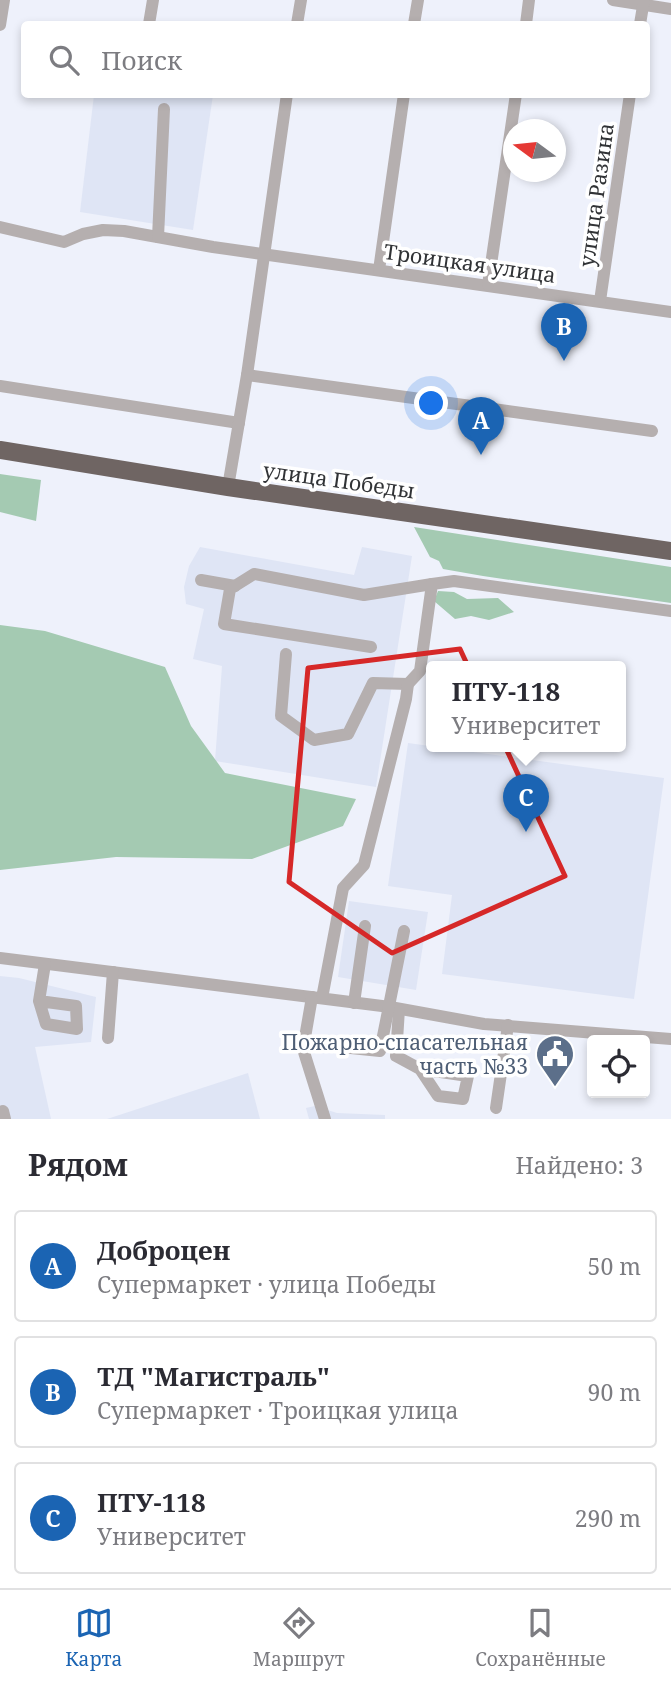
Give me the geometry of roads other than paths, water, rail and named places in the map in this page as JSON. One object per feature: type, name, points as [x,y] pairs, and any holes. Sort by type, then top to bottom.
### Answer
[{"type":"highway","name":"улица Победы","points":[[0,450],[671,551]]},
{"type":"street","points":[[0,25],[4,0]]},
{"type":"street","points":[[150,21],[153,0]]},
{"type":"street","points":[[298,21],[301,0]]},
{"type":"street","points":[[414,21],[418,0]]},
{"type":"street","points":[[526,21],[529,0]]},
{"type":"street","points":[[613,0],[643,2],[671,9]]},
{"type":"street","points":[[640,21],[643,2]]},
{"type":"street","points":[[228,486],[247,375],[286,98]]},
{"type":"street","points":[[379,270],[403,98]]},
{"type":"street","points":[[488,285],[515,98]]},
{"type":"street","name":"улица Разина","points":[[600,301],[629,98]]},
{"type":"street","points":[[158,237],[164,109]]},
{"type":"street","name":"Троицкая улица","points":[[0,227],[64,242],[103,230],[671,312]]},
{"type":"street","points":[[247,375],[652,431]]},
{"type":"street","points":[[0,386],[239,423]]},
{"type":"street","points":[[371,647],[224,624],[230,590],[254,574],[365,595],[454,581],[671,611]]},
{"type":"street","points":[[201,580],[235,586]]},
{"type":"street","points":[[325,1119],[303,1049],[343,888],[364,865],[408,684],[420,671],[432,584]]},
{"type":"street","points":[[286,654],[281,716],[314,740],[348,734],[373,682],[408,684]]},
{"type":"street","points":[[354,1003],[365,926]]},
{"type":"street","points":[[404,931],[395,1008],[396,1056],[420,1069]]},
{"type":"street","points":[[0,958],[395,1008],[484,1024],[671,1039]]},
{"type":"street","points":[[39,1001],[45,964]]},
{"type":"street","points":[[108,1038],[113,972]]},
{"type":"street","points":[[341,1047],[380,1051],[395,1008]]},
{"type":"street","points":[[496,1108],[508,1025]]},
{"type":"street","points":[[0,1112],[3,1111],[5,1119]]},
{"type":"place","name":"ТД \"Магистраль\"","points":[[564,361]]},
{"type":"place","name":"Доброцен","points":[[481,455]]},
{"type":"place","name":"ПТУ-118","points":[[526,832]]},
{"type":"place","name":"Пожарно-спасательная часть №33","points":[[555,1088]]}]
